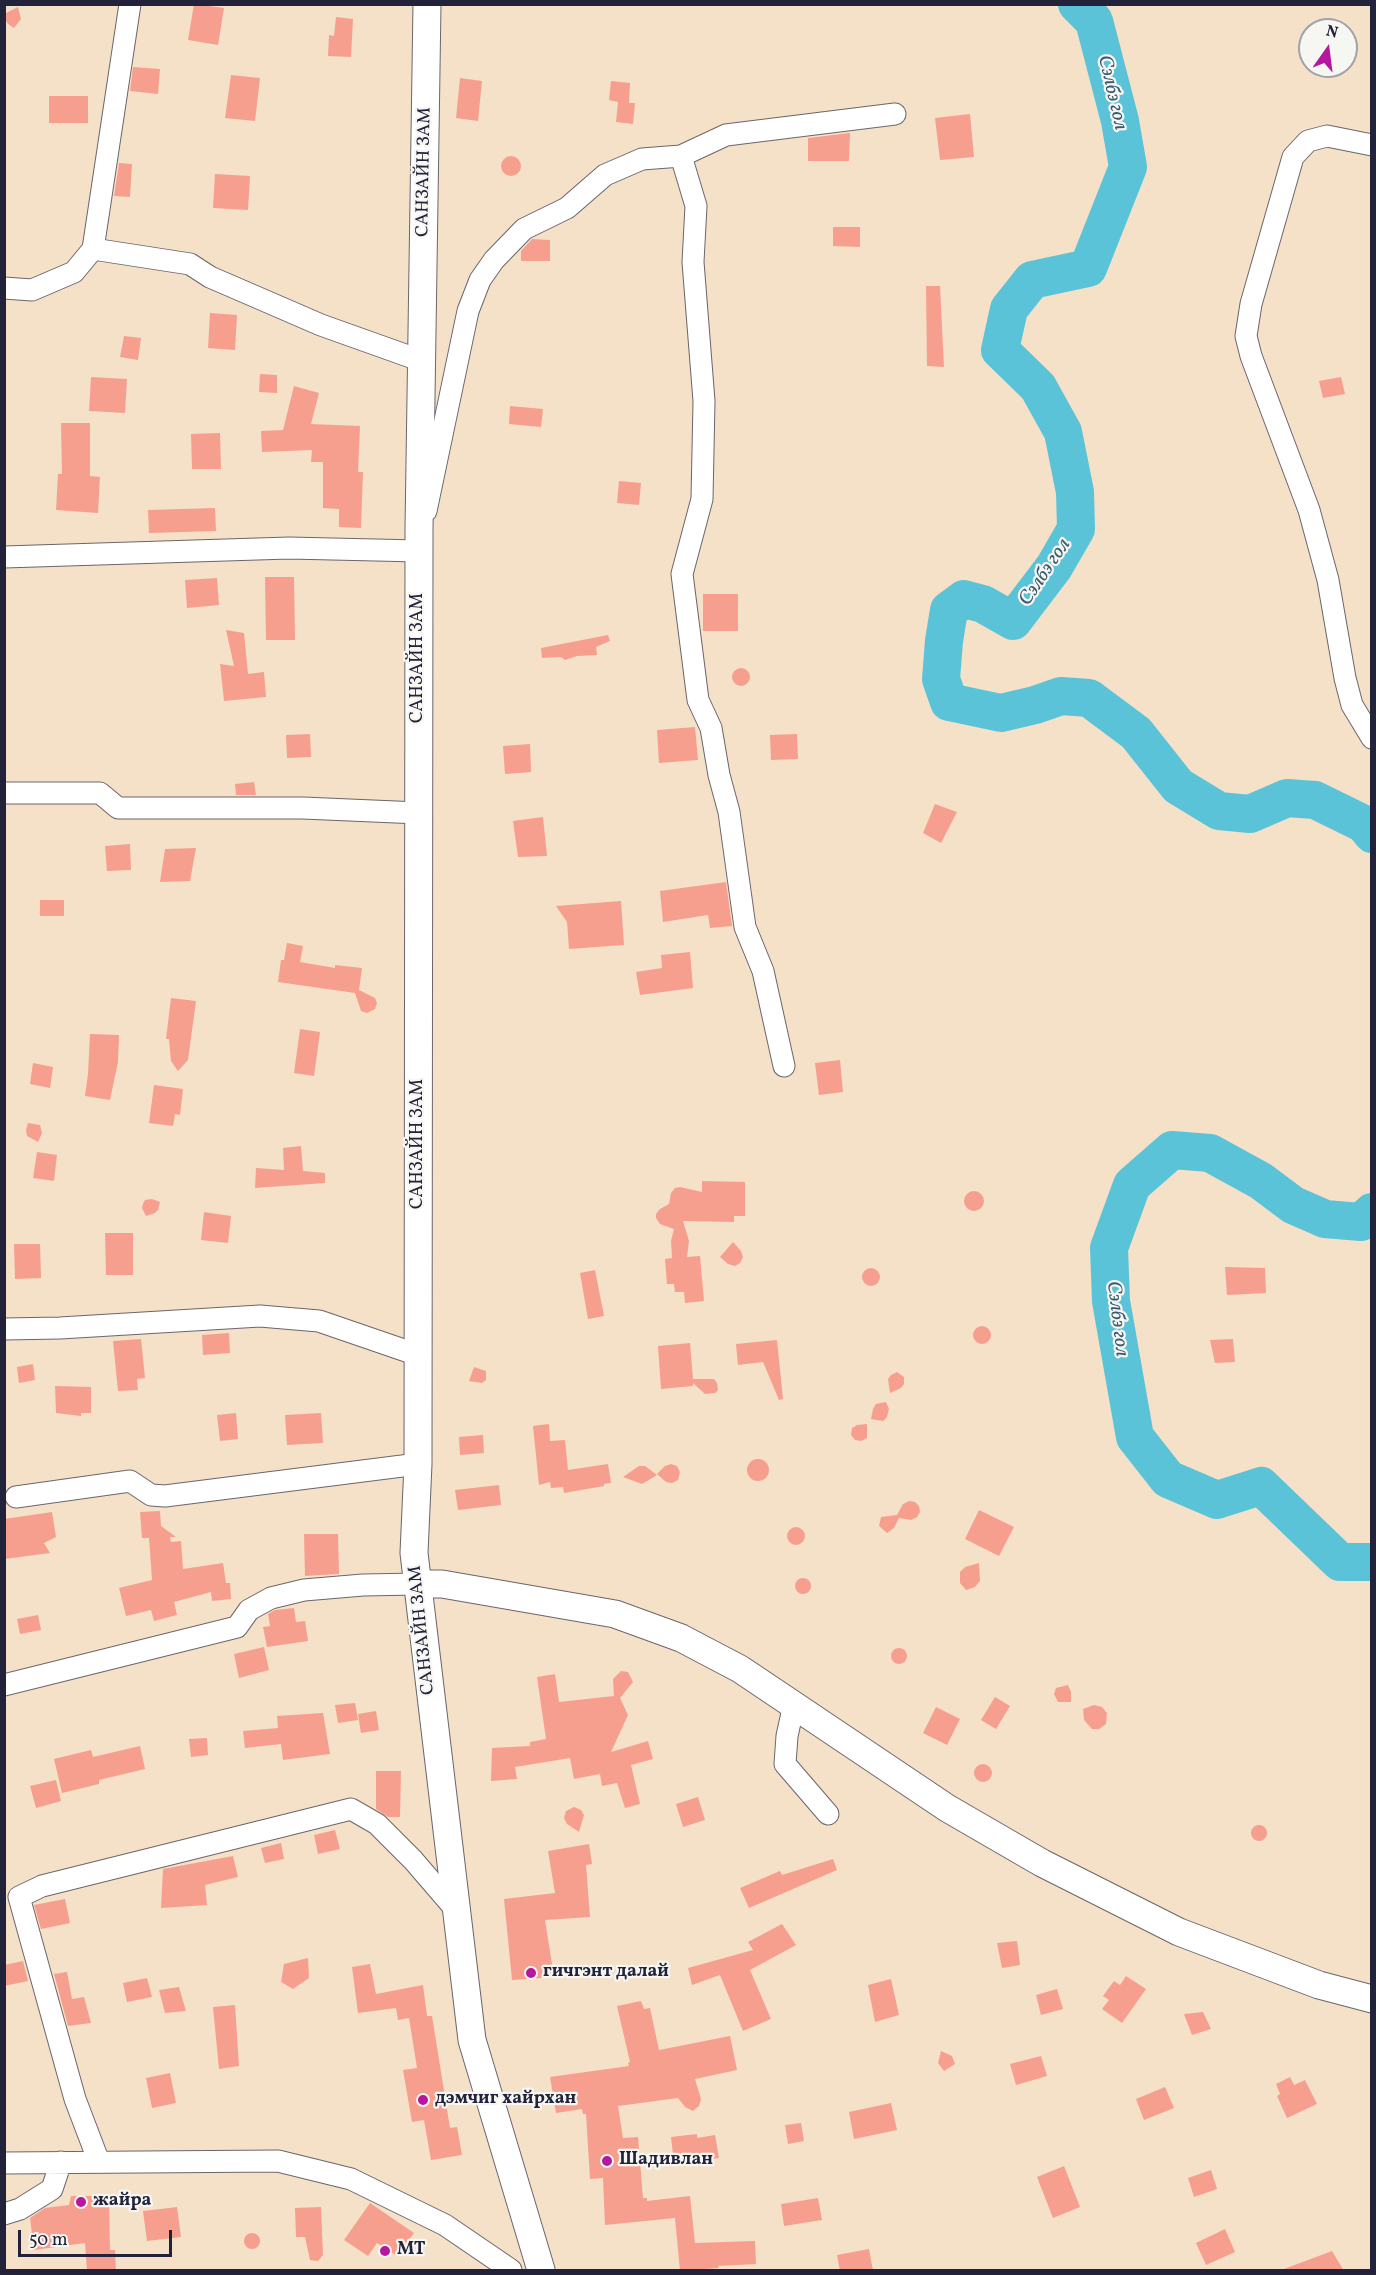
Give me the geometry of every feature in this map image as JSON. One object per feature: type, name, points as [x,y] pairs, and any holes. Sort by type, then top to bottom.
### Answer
[{"type":"main road","name":"САНЗАЙН ЗАМ","points":[[427,4],[419,540],[418,1464],[414,1553],[472,2040],[541,2271]]},
{"type":"main road","points":[[418,1584],[442,1584],[615,1614],[681,1638],[740,1668],[947,1808],[1042,1863],[1179,1932],[1319,1985],[1371,1999]]},
{"type":"street","points":[[4,288],[32,290],[74,272],[93,249],[130,4]]},
{"type":"street","points":[[4,557],[290,548],[419,540],[436,472],[468,311],[480,280],[494,260],[524,230],[567,207],[604,175],[642,159],[681,156],[726,135],[895,114]]},
{"type":"street","points":[[1370,730],[1352,705],[1328,580],[1309,510],[1251,356],[1246,336],[1251,304],[1293,157],[1308,141],[1326,135],[1371,145]]},
{"type":"street","points":[[681,156],[696,206],[693,262],[704,401],[702,499],[682,574],[698,700],[711,728],[719,775],[729,812],[745,927],[763,971],[784,1066]]},
{"type":"street","points":[[93,249],[190,264],[210,278],[313,322],[422,361]]},
{"type":"street","points":[[4,793],[100,793],[118,808],[303,808],[419,813]]},
{"type":"street","points":[[4,1329],[60,1328],[260,1316],[320,1321],[418,1355]]},
{"type":"street","points":[[16,1497],[130,1481],[151,1495],[165,1496],[418,1464]]},
{"type":"street","points":[[4,1684],[237,1627],[249,1610],[271,1598],[304,1590],[363,1585],[418,1584]]},
{"type":"street","points":[[794,1704],[787,1736],[785,1764],[828,1814]]},
{"type":"street","points":[[99,2162],[75,2100],[19,1897],[42,1886],[351,1809],[377,1824],[413,1860],[456,1910]]},
{"type":"street","points":[[4,2163],[278,2161],[351,2179],[445,2225],[511,2271]]},
{"type":"street","points":[[4,2214],[20,2209],[52,2189],[61,2162]]},
{"type":"building","points":[[194,4],[224,8],[218,45],[188,40]]},
{"type":"building","points":[[18,7],[21,19],[14,28],[4,18],[6,13]]},
{"type":"building","points":[[336,17],[353,19],[351,57],[328,56],[329,35],[334,36]]},
{"type":"building","points":[[133,67],[160,69],[158,94],[130,91]]},
{"type":"building","points":[[231,75],[260,78],[255,121],[225,118]]},
{"type":"building","points":[[460,78],[482,81],[478,121],[456,118]]},
{"type":"building","points":[[611,81],[630,83],[629,103],[635,103],[633,124],[616,122],[618,102],[609,100]]},
{"type":"building","points":[[49,96],[88,96],[88,123],[49,123]]},
{"type":"building","points":[[970,114],[974,157],[940,160],[935,118]]},
{"type":"building","points":[[850,133],[849,161],[808,161],[808,138]]},
{"type":"building","points":[[511,156],[518,159],[521,166],[518,173],[511,176],[504,173],[501,166],[504,159]]},
{"type":"building","points":[[119,163],[132,164],[130,197],[114,196]]},
{"type":"building","points":[[215,174],[250,176],[248,210],[213,208]]},
{"type":"building","points":[[833,227],[860,227],[860,247],[833,246]]},
{"type":"building","points":[[532,239],[550,240],[550,261],[521,261],[521,251]]},
{"type":"building","points":[[926,286],[940,286],[944,367],[927,366]]},
{"type":"building","points":[[210,313],[237,315],[235,350],[208,348]]},
{"type":"building","points":[[124,336],[141,338],[138,360],[120,357]]},
{"type":"building","points":[[260,374],[277,375],[277,393],[259,392]]},
{"type":"building","points":[[91,377],[127,379],[125,413],[89,411]]},
{"type":"building","points":[[1341,377],[1345,394],[1323,398],[1319,381]]},
{"type":"building","points":[[294,386],[319,393],[311,424],[360,426],[358,472],[363,472],[361,528],[339,527],[339,509],[323,508],[323,462],[311,462],[312,450],[262,452],[261,431],[283,430]]},
{"type":"building","points":[[510,406],[543,409],[541,427],[509,424]]},
{"type":"building","points":[[61,423],[90,423],[90,476],[100,477],[98,513],[56,510],[58,474],[62,474]]},
{"type":"building","points":[[220,433],[221,469],[192,469],[191,434]]},
{"type":"building","points":[[619,481],[641,483],[639,505],[617,503]]},
{"type":"building","points":[[215,508],[216,531],[149,533],[148,510]]},
{"type":"building","points":[[265,577],[294,577],[295,640],[266,640]]},
{"type":"building","points":[[217,578],[219,605],[187,608],[185,580]]},
{"type":"building","points":[[703,594],[738,594],[738,631],[703,631]]},
{"type":"building","points":[[226,630],[244,633],[248,674],[264,672],[266,697],[224,701],[220,664],[234,666]]},
{"type":"building","points":[[608,635],[610,641],[596,647],[597,655],[577,656],[565,660],[561,657],[542,658],[541,648]]},
{"type":"building","points":[[737,668],[745,668],[750,673],[748,684],[737,686],[732,681],[732,673]]},
{"type":"building","points":[[695,727],[698,760],[659,763],[657,730]]},
{"type":"building","points":[[310,734],[311,757],[287,758],[286,735]]},
{"type":"building","points":[[797,734],[798,759],[771,760],[770,735]]},
{"type":"building","points":[[530,744],[531,772],[505,774],[503,746]]},
{"type":"building","points":[[254,782],[256,795],[236,795],[235,784]]},
{"type":"building","points":[[935,804],[957,812],[941,843],[923,833]]},
{"type":"building","points":[[543,817],[547,856],[518,857],[513,821]]},
{"type":"building","points":[[130,844],[131,870],[107,871],[105,846]]},
{"type":"building","points":[[196,848],[190,881],[160,882],[165,849]]},
{"type":"building","points":[[726,882],[732,926],[710,928],[708,915],[663,922],[660,891]]},
{"type":"building","points":[[40,900],[64,900],[64,916],[40,916]]},
{"type":"building","points":[[621,901],[624,945],[569,949],[567,922],[556,906]]},
{"type":"building","points":[[287,943],[303,946],[300,962],[335,968],[335,965],[362,968],[359,990],[375,998],[377,1003],[375,1009],[367,1013],[361,1011],[355,993],[278,982],[281,960],[284,960]]},
{"type":"building","points":[[690,952],[693,988],[640,995],[636,972],[662,968],[661,955]]},
{"type":"building","points":[[171,998],[196,1001],[188,1060],[178,1071],[171,1061],[169,1039],[166,1039]]},
{"type":"building","points":[[300,1029],[320,1032],[314,1076],[294,1073]]},
{"type":"building","points":[[90,1034],[119,1035],[118,1062],[110,1100],[85,1096]]},
{"type":"building","points":[[840,1060],[843,1092],[819,1095],[815,1063]]},
{"type":"building","points":[[33,1063],[53,1067],[50,1088],[30,1084]]},
{"type":"building","points":[[154,1085],[183,1089],[180,1115],[175,1114],[173,1126],[149,1123]]},
{"type":"building","points":[[28,1123],[40,1125],[42,1133],[38,1142],[27,1136]]},
{"type":"building","points":[[301,1146],[303,1171],[325,1173],[325,1183],[255,1188],[256,1168],[284,1170],[283,1148]]},
{"type":"building","points":[[37,1152],[57,1155],[54,1181],[33,1178]]},
{"type":"building","points":[[702,1181],[745,1182],[745,1216],[734,1216],[734,1222],[683,1221],[689,1241],[687,1257],[700,1256],[704,1301],[685,1303],[684,1292],[675,1292],[674,1284],[667,1284],[665,1259],[672,1258],[671,1241],[674,1229],[660,1224],[656,1214],[669,1204],[671,1193],[675,1188],[702,1192]]},
{"type":"building","points":[[974,1191],[981,1194],[984,1201],[981,1208],[974,1211],[967,1208],[964,1201],[967,1194]]},
{"type":"building","points":[[152,1199],[160,1202],[158,1210],[146,1216],[142,1208],[143,1204],[145,1200]]},
{"type":"building","points":[[204,1212],[231,1216],[228,1243],[201,1240]]},
{"type":"building","points":[[105,1233],[133,1233],[133,1275],[106,1275]]},
{"type":"building","points":[[733,1242],[743,1257],[735,1266],[728,1264],[720,1257]]},
{"type":"building","points":[[14,1244],[40,1244],[41,1278],[15,1279]]},
{"type":"building","points":[[1225,1267],[1265,1268],[1266,1293],[1227,1295]]},
{"type":"building","points":[[871,1268],[877,1271],[880,1277],[877,1283],[871,1286],[865,1283],[862,1277],[865,1271]]},
{"type":"building","points":[[595,1270],[604,1316],[588,1319],[580,1273]]},
{"type":"building","points":[[982,1326],[988,1329],[991,1335],[988,1341],[982,1344],[976,1341],[973,1335],[976,1329]]},
{"type":"building","points":[[229,1333],[230,1353],[203,1355],[202,1335]]},
{"type":"building","points":[[141,1339],[145,1378],[137,1379],[138,1390],[118,1391],[113,1341]]},
{"type":"building","points":[[1233,1339],[1235,1362],[1215,1363],[1210,1340]]},
{"type":"building","points":[[777,1340],[783,1399],[779,1400],[763,1362],[738,1365],[736,1344]]},
{"type":"building","points":[[690,1343],[693,1379],[714,1379],[718,1390],[715,1393],[705,1394],[693,1383],[693,1386],[661,1389],[658,1346]]},
{"type":"building","points":[[33,1364],[35,1380],[19,1383],[17,1367]]},
{"type":"building","points":[[474,1367],[486,1371],[486,1380],[482,1383],[469,1381]]},
{"type":"building","points":[[897,1372],[904,1377],[904,1384],[890,1393],[888,1379]]},
{"type":"building","points":[[55,1386],[91,1387],[91,1413],[81,1413],[81,1416],[56,1413]]},
{"type":"building","points":[[886,1402],[889,1409],[887,1417],[883,1421],[871,1419],[876,1404]]},
{"type":"building","points":[[236,1413],[238,1439],[220,1441],[217,1415]]},
{"type":"building","points":[[321,1413],[323,1443],[287,1445],[285,1415]]},
{"type":"building","points":[[549,1424],[550,1441],[565,1440],[568,1470],[608,1464],[611,1483],[564,1493],[563,1487],[551,1488],[550,1482],[539,1485],[533,1426]]},
{"type":"building","points":[[867,1424],[867,1438],[861,1441],[855,1440],[851,1435],[852,1428]]},
{"type":"building","points":[[483,1435],[484,1453],[460,1455],[459,1437]]},
{"type":"building","points":[[758,1459],[766,1462],[769,1470],[766,1478],[758,1481],[750,1478],[747,1470],[750,1462]]},
{"type":"building","points":[[671,1464],[677,1466],[680,1472],[678,1480],[672,1483],[666,1482],[657,1474],[665,1466]]},
{"type":"building","points":[[639,1466],[645,1466],[657,1475],[642,1484],[623,1477]]},
{"type":"building","points":[[499,1485],[501,1505],[458,1510],[455,1490]]},
{"type":"building","points":[[909,1501],[919,1506],[920,1512],[917,1517],[911,1520],[899,1518],[894,1528],[887,1533],[879,1526],[881,1517],[897,1515],[903,1504]]},
{"type":"building","points":[[979,1510],[1014,1527],[999,1556],[965,1539]]},
{"type":"building","points":[[160,1511],[161,1526],[176,1537],[170,1537],[171,1542],[181,1541],[183,1569],[223,1563],[226,1583],[230,1583],[231,1599],[212,1601],[211,1592],[174,1602],[177,1615],[154,1621],[151,1610],[126,1616],[119,1588],[152,1580],[149,1538],[142,1538],[140,1512]]},
{"type":"building","points":[[52,1512],[56,1537],[44,1543],[50,1553],[4,1559],[4,1519]]},
{"type":"building","points":[[792,1527],[800,1527],[805,1532],[803,1543],[792,1545],[787,1540],[787,1532]]},
{"type":"building","points":[[304,1534],[338,1534],[339,1574],[305,1576]]},
{"type":"building","points":[[979,1563],[980,1581],[975,1587],[966,1590],[960,1583],[960,1572],[965,1567]]},
{"type":"building","points":[[803,1578],[809,1580],[811,1586],[809,1592],[803,1594],[797,1592],[795,1586],[797,1580]]},
{"type":"building","points":[[294,1608],[296,1622],[305,1621],[308,1641],[267,1647],[263,1627],[270,1626],[268,1614],[275,1610]]},
{"type":"building","points":[[38,1615],[41,1630],[20,1634],[17,1619]]},
{"type":"building","points":[[264,1647],[269,1670],[239,1678],[234,1654]]},
{"type":"building","points":[[896,1648],[902,1648],[907,1656],[905,1662],[896,1664],[891,1659],[891,1653]]},
{"type":"building","points":[[621,1671],[628,1672],[633,1682],[620,1698],[628,1715],[611,1752],[648,1741],[653,1759],[631,1765],[640,1804],[625,1808],[617,1783],[602,1786],[600,1774],[574,1779],[570,1758],[515,1767],[517,1779],[491,1781],[492,1748],[530,1746],[530,1742],[546,1739],[537,1677],[555,1674],[559,1702],[614,1696],[613,1679]]},
{"type":"building","points":[[1068,1685],[1071,1702],[1058,1702],[1054,1694],[1056,1688]]},
{"type":"building","points":[[995,1697],[1010,1706],[996,1729],[981,1720]]},
{"type":"building","points":[[355,1703],[358,1720],[338,1723],[335,1705]]},
{"type":"building","points":[[1094,1705],[1102,1707],[1107,1713],[1106,1724],[1099,1729],[1092,1729],[1084,1720],[1083,1709]]},
{"type":"building","points":[[936,1707],[960,1719],[947,1745],[923,1733]]},
{"type":"building","points":[[376,1711],[379,1730],[361,1733],[358,1714]]},
{"type":"building","points":[[323,1713],[330,1754],[283,1760],[281,1744],[245,1748],[243,1731],[278,1728],[277,1716]]},
{"type":"building","points":[[207,1738],[208,1755],[191,1757],[189,1739]]},
{"type":"building","points":[[140,1746],[145,1769],[99,1780],[99,1784],[62,1793],[54,1759],[91,1750],[93,1757]]},
{"type":"building","points":[[983,1764],[989,1767],[992,1773],[989,1779],[983,1782],[977,1779],[974,1773],[977,1767]]},
{"type":"building","points":[[376,1771],[401,1771],[400,1817],[388,1817],[376,1809]]},
{"type":"building","points":[[56,1780],[61,1801],[36,1808],[30,1786]]},
{"type":"building","points":[[698,1797],[705,1820],[683,1827],[676,1804]]},
{"type":"building","points":[[574,1807],[581,1810],[584,1815],[579,1832],[567,1824],[564,1818],[566,1811]]},
{"type":"building","points":[[1256,1825],[1262,1825],[1267,1833],[1265,1839],[1256,1841],[1251,1836],[1251,1830]]},
{"type":"building","points":[[335,1830],[340,1849],[318,1854],[314,1835]]},
{"type":"building","points":[[281,1843],[284,1859],[265,1863],[261,1848]]},
{"type":"building","points":[[589,1844],[592,1864],[586,1865],[590,1917],[545,1920],[554,1977],[512,1980],[504,1899],[555,1893],[548,1851]]},
{"type":"building","points":[[233,1856],[238,1877],[205,1885],[207,1905],[161,1908],[163,1869]]},
{"type":"building","points":[[833,1859],[837,1870],[749,1908],[740,1888],[780,1871],[782,1875]]},
{"type":"building","points":[[65,1899],[70,1923],[41,1929],[34,1905]]},
{"type":"building","points":[[782,1924],[796,1945],[750,1970],[771,2019],[743,2031],[720,1975],[692,1985],[688,1968],[753,1950],[748,1942]]},
{"type":"building","points":[[1017,1941],[1020,1965],[1002,1968],[997,1943]]},
{"type":"building","points":[[308,1958],[309,1978],[293,1989],[281,1982],[284,1964]]},
{"type":"building","points":[[23,1961],[28,1981],[4,1986],[4,1965]]},
{"type":"building","points":[[370,1964],[376,1994],[423,1985],[427,2016],[432,2016],[450,2128],[457,2127],[462,2155],[431,2160],[424,2120],[412,2122],[403,2070],[417,2068],[409,2018],[398,2020],[396,2008],[358,2013],[352,1967]]},
{"type":"building","points":[[67,1972],[72,1999],[84,1997],[91,2023],[68,2026],[54,1974]]},
{"type":"building","points":[[1126,1976],[1146,1989],[1122,2023],[1102,2009],[1109,2000],[1103,1996],[1114,1981],[1120,1985]]},
{"type":"building","points":[[147,1978],[152,1997],[127,2002],[123,1983]]},
{"type":"building","points":[[891,1979],[899,2015],[875,2022],[868,1985]]},
{"type":"building","points":[[179,1987],[186,2011],[165,2013],[159,1990]]},
{"type":"building","points":[[1057,1989],[1063,2009],[1041,2015],[1036,1995]]},
{"type":"building","points":[[641,2001],[644,2009],[650,2008],[659,2050],[730,2036],[737,2070],[695,2079],[701,2099],[699,2106],[693,2111],[685,2107],[678,2098],[618,2106],[623,2138],[638,2137],[643,2198],[647,2198],[647,2201],[690,2196],[695,2243],[755,2241],[756,2264],[680,2271],[675,2218],[605,2225],[603,2178],[590,2179],[586,2114],[583,2114],[582,2109],[556,2113],[550,2077],[629,2066],[617,2006]]},
{"type":"building","points":[[235,2005],[239,2066],[219,2069],[213,2007]]},
{"type":"building","points":[[1203,2012],[1211,2029],[1192,2035],[1184,2014]]},
{"type":"building","points":[[941,2051],[952,2056],[955,2064],[944,2071],[938,2063]]},
{"type":"building","points":[[1041,2056],[1047,2076],[1016,2085],[1010,2064]]},
{"type":"building","points":[[170,2073],[176,2103],[152,2108],[146,2078]]},
{"type":"building","points":[[1290,2077],[1294,2085],[1305,2080],[1317,2104],[1287,2118],[1277,2096],[1280,2094],[1276,2084]]},
{"type":"building","points":[[1165,2087],[1174,2108],[1144,2120],[1136,2099]]},
{"type":"building","points":[[891,2103],[897,2130],[854,2139],[849,2112]]},
{"type":"building","points":[[801,2123],[804,2141],[788,2144],[785,2125]]},
{"type":"building","points":[[697,2134],[697,2138],[715,2135],[719,2158],[674,2164],[671,2137]]},
{"type":"building","points":[[1064,2166],[1080,2207],[1053,2218],[1037,2177]]},
{"type":"building","points":[[1211,2170],[1217,2189],[1194,2197],[1188,2178]]},
{"type":"building","points":[[71,2196],[109,2196],[110,2250],[115,2250],[116,2271],[87,2271],[85,2243],[34,2250],[30,2218],[45,2208],[69,2205]]},
{"type":"building","points":[[818,2198],[822,2220],[784,2226],[781,2204]]},
{"type":"building","points":[[370,2203],[414,2233],[397,2256],[377,2243],[368,2256],[344,2240]]},
{"type":"building","points":[[177,2207],[181,2237],[147,2241],[143,2211]]},
{"type":"building","points":[[321,2207],[323,2255],[318,2261],[310,2260],[305,2237],[296,2237],[295,2208]]},
{"type":"building","points":[[1225,2229],[1235,2252],[1206,2265],[1196,2243]]},
{"type":"building","points":[[249,2233],[255,2233],[260,2241],[258,2247],[249,2249],[244,2244],[244,2238]]},
{"type":"building","points":[[869,2249],[873,2271],[840,2271],[837,2255]]},
{"type":"building","points":[[1332,2251],[1344,2271],[1285,2271],[1284,2269]]},
{"type":"waterway","name":"Сэлбэ гол","points":[[1077,4],[1094,21],[1120,121],[1128,167],[1088,268],[1032,280],[1009,309],[1000,350],[1038,387],[1063,432],[1075,492],[1076,529],[1054,567],[1013,621],[983,604],[964,599],[949,610],[941,679],[949,702],[1001,713],[1061,696],[1089,698],[1136,733],[1178,786],[1219,811],[1250,814],[1287,798],[1315,800],[1364,824],[1372,834]]},
{"type":"waterway","name":"Сэлбэ гол","points":[[1372,1212],[1361,1222],[1325,1219],[1293,1205],[1261,1181],[1210,1153],[1172,1150],[1132,1185],[1109,1248],[1111,1301],[1135,1437],[1168,1479],[1217,1500],[1261,1486],[1340,1562],[1372,1562]]},
{"type":"place","name":"гичгэнт далай","points":[[531,1973]]},
{"type":"place","name":"дэмчиг хайрхан","points":[[423,2100]]},
{"type":"place","name":"Шадивлан","points":[[607,2161]]},
{"type":"place","name":"жайра","points":[[81,2202]]},
{"type":"place","name":"MT","points":[[385,2251]]}]
